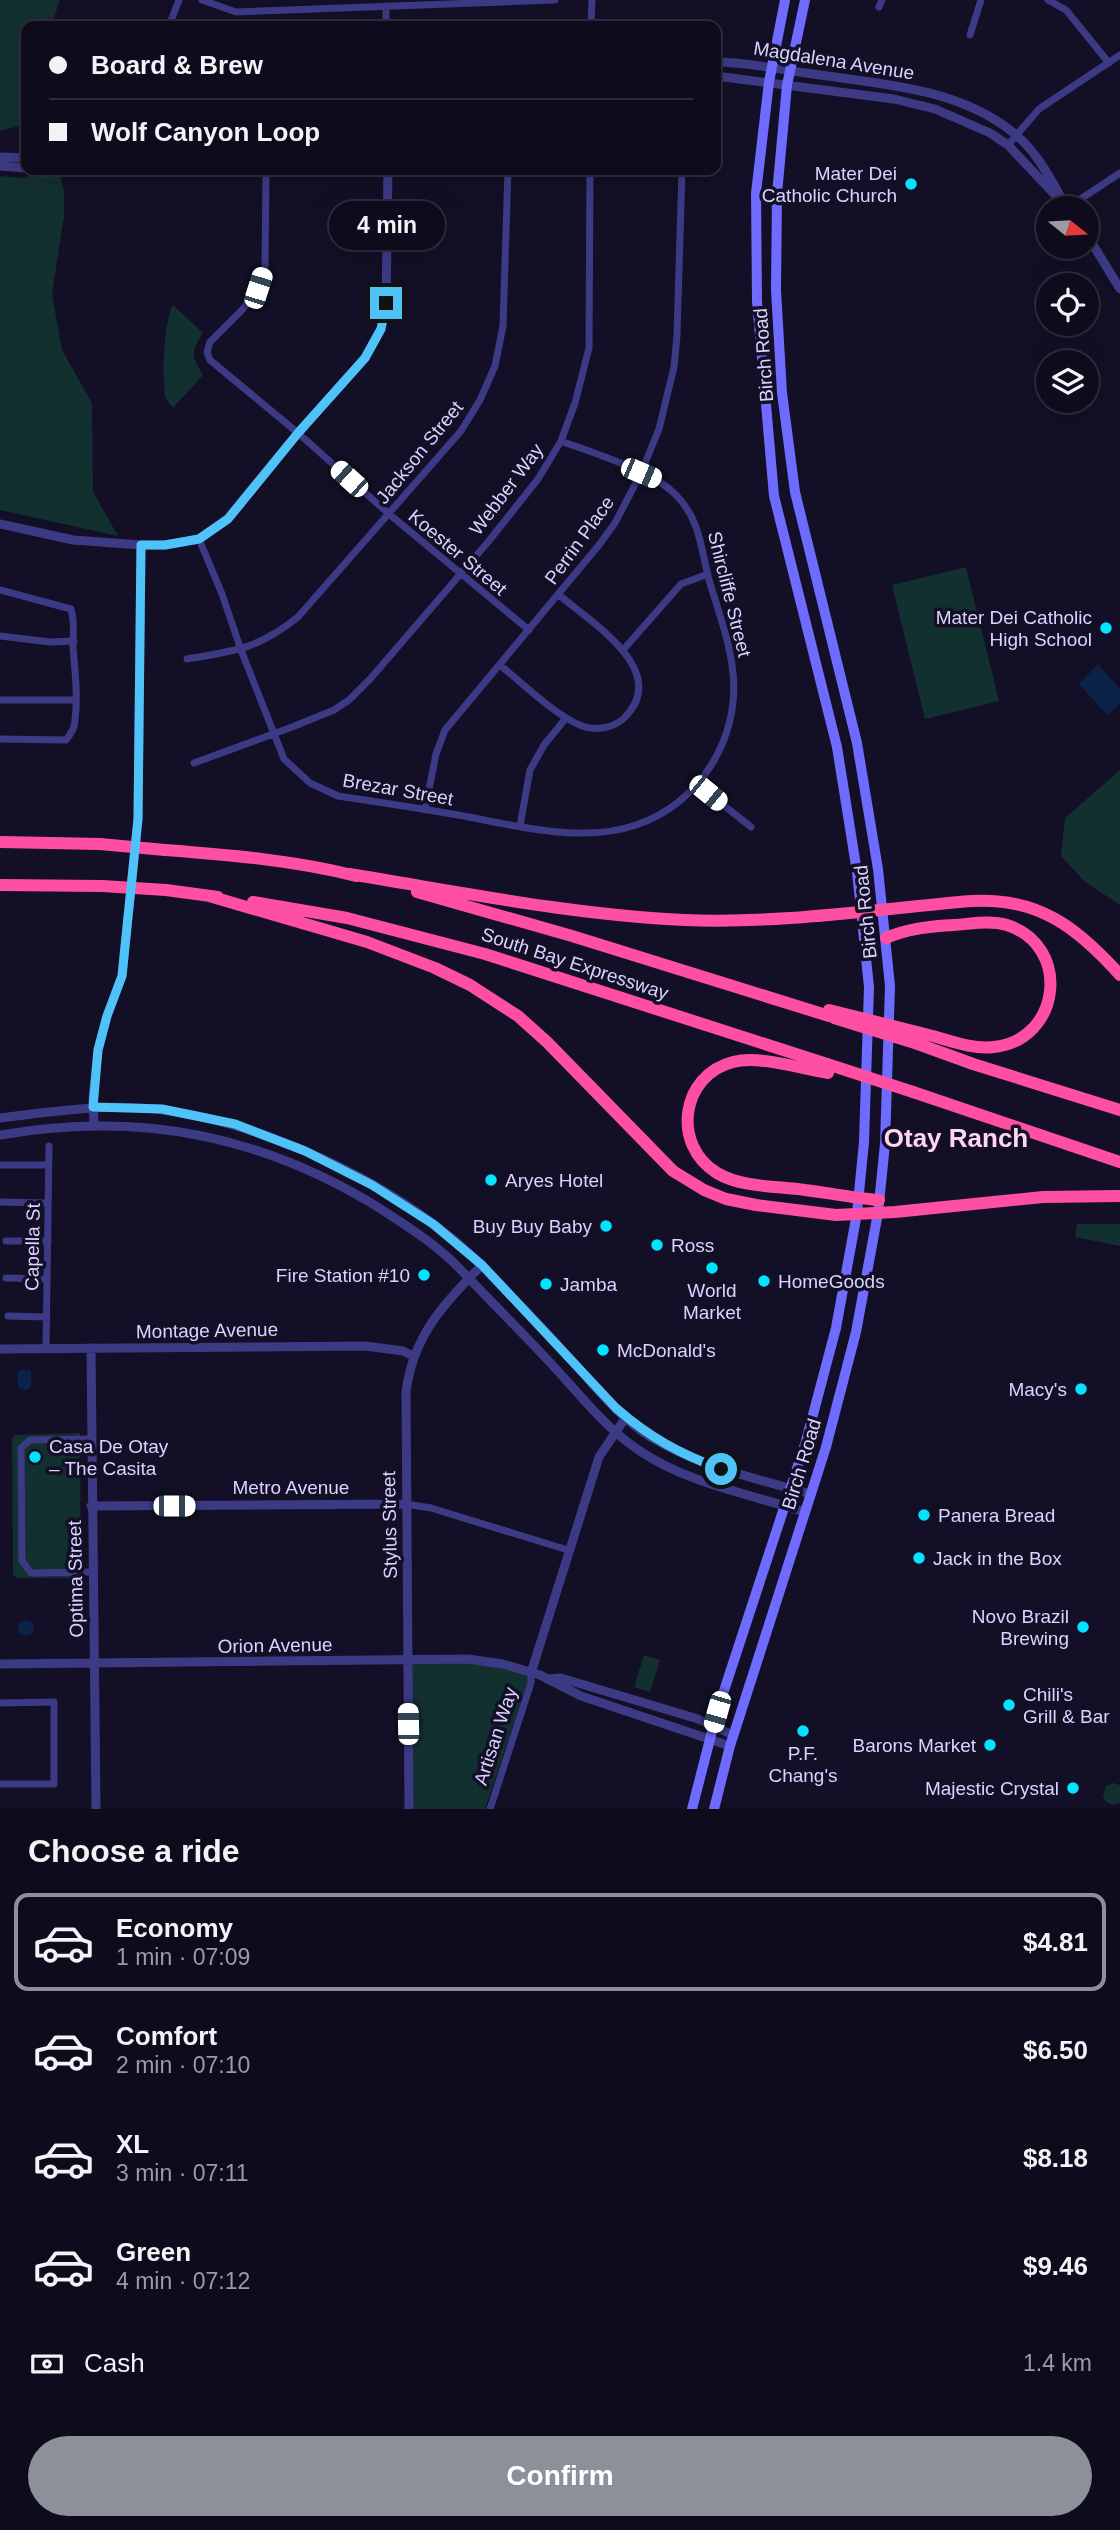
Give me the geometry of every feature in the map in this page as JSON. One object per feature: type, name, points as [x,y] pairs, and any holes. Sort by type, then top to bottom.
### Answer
[{"type":"highway","name":"South Bay Expressway","points":[[0,842],[100,844],[240,857],[349,874],[550,929],[812,1011],[829,1013],[836,1010],[919,1038]]},
{"type":"highway","points":[[349,874],[577,911],[657,918],[770,919],[981,901],[1021,905],[1052,916],[1071,927],[1089,941],[1120,975]]},
{"type":"highway","name":"South Bay Expressway","points":[[0,885],[166,890],[320,913],[450,944],[827,1068],[910,1091],[1120,1162]]},
{"type":"highway","points":[[209,896],[367,942],[435,968],[486,995],[518,1016],[547,1042],[664,1163],[683,1178],[726,1199],[824,1215],[857,1213],[878,1207],[1043,1197],[1120,1196]]},
{"type":"highway","points":[[886,939],[908,929],[1002,924],[1032,940],[1048,965],[1051,986],[1046,1008],[1034,1027],[1017,1040],[1003,1045],[981,1047],[919,1038]]},
{"type":"highway","points":[[919,1038],[973,1064],[1120,1110]]},
{"type":"highway","points":[[827,1068],[752,1060],[723,1065],[705,1077],[693,1094],[687,1114],[689,1135],[702,1160],[718,1174],[731,1180],[858,1198],[878,1207]]},
{"type":"main road","name":"Birch Road","points":[[692,1809],[709,1739],[806,1441],[836,1328],[857,1213],[864,1142],[869,987],[858,872],[837,747],[774,496],[757,301],[756,192],[771,68],[785,0]]},
{"type":"main road","name":"Birch Road","points":[[714,1809],[733,1735],[826,1447],[856,1332],[878,1207],[885,1144],[890,986],[878,869],[857,743],[795,492],[784,410],[776,290],[778,194],[787,85],[805,0]]},
{"type":"street","points":[[171,21],[179,0]]},
{"type":"street","points":[[202,0],[236,12],[555,0]]},
{"type":"street","points":[[591,21],[592,0]]},
{"type":"street","points":[[970,35],[981,0]]},
{"type":"street","points":[[1048,0],[1066,10],[1109,63]]},
{"type":"street","points":[[386,6],[386,21]]},
{"type":"street","points":[[1008,145],[1039,109],[1120,55]]},
{"type":"street","name":"Magdalena Avenue","points":[[721,63],[895,84],[937,95],[996,121],[1015,134],[1038,158],[1060,196]]},
{"type":"street","name":"Magdalena Avenue","points":[[721,77],[894,99],[935,109],[969,123],[1008,145],[1056,196]]},
{"type":"street","points":[[0,158],[21,158]]},
{"type":"street","points":[[0,166],[21,168]]},
{"type":"street","points":[[1085,196],[1120,173]]},
{"type":"street","name":"Koester Street","points":[[266,175],[265,268],[258,288],[243,309],[210,342],[207,352],[211,360],[459,574],[529,630]]},
{"type":"street","points":[[0,524],[73,540],[165,545],[199,539],[228,519],[298,433],[365,358],[381,329],[386,303],[388,175]]},
{"type":"street","name":"Jackson Street","points":[[187,659],[241,650],[270,637],[298,617],[468,422],[495,366],[503,327],[508,175]]},
{"type":"street","name":"Webber Way","points":[[194,764],[274,735],[334,710],[349,700],[371,678],[531,489],[561,441],[575,403],[590,342],[590,175]]},
{"type":"street","name":"Perrin Place","points":[[425,810],[436,754],[445,730],[559,595],[613,526],[641,473],[659,429],[674,367],[677,335],[682,175]]},
{"type":"street","points":[[1099,255],[1120,289]]},
{"type":"street","name":"Shircliffe Street","points":[[561,441],[662,482],[687,508],[701,539],[731,659],[734,691],[729,724],[721,750],[697,784]]},
{"type":"street","name":"Brezar Street","points":[[199,539],[223,595],[241,650],[284,759],[310,783],[338,796],[520,826],[595,834],[626,828],[664,811],[697,784]]},
{"type":"street","points":[[94,1125],[98,1050],[122,976],[138,819],[141,545]]},
{"type":"street","points":[[623,650],[681,584],[708,574]]},
{"type":"street","points":[[0,590],[71,609],[77,673],[76,720],[72,733],[66,740],[0,739]]},
{"type":"street","points":[[500,665],[566,718],[582,726],[594,729],[620,722],[632,710],[638,698],[640,680],[623,650],[559,595]]},
{"type":"street","points":[[0,636],[50,642],[74,641]]},
{"type":"street","points":[[0,700],[75,700]]},
{"type":"street","points":[[520,826],[530,771],[544,745],[566,718]]},
{"type":"street","points":[[697,784],[751,827]]},
{"type":"street","points":[[0,1118],[93,1107],[162,1109],[235,1124],[286,1143],[372,1185],[433,1224],[482,1265],[626,1417],[652,1438],[735,1474],[811,1494]]},
{"type":"street","points":[[0,1135],[94,1125],[192,1133],[238,1143],[280,1158],[344,1188],[397,1220],[440,1251],[615,1432],[640,1451],[684,1473],[805,1512]]},
{"type":"street","points":[[280,1158],[286,1143]]},
{"type":"street","name":"Capella St","points":[[46,1349],[49,1146]]},
{"type":"street","points":[[0,1165],[48,1165]]},
{"type":"street","points":[[0,1202],[48,1203]]},
{"type":"street","points":[[6,1241],[48,1241]]},
{"type":"street","name":"Stylus Street","points":[[409,1809],[404,1406],[413,1356],[441,1307],[482,1265]]},
{"type":"street","points":[[6,1278],[47,1279]]},
{"type":"street","points":[[8,1316],[47,1317]]},
{"type":"street","name":"Montage Avenue","points":[[0,1349],[366,1346],[403,1351],[413,1356]]},
{"type":"street","name":"Optima Street","points":[[90,1349],[96,1809]]},
{"type":"street","points":[[531,1673],[599,1457],[626,1417]]},
{"type":"street","points":[[91,1439],[30,1440],[21,1448],[22,1563],[31,1573],[93,1572]]},
{"type":"street","name":"Metro Avenue","points":[[91,1506],[406,1504],[431,1508],[568,1550]]},
{"type":"street","name":"Orion Avenue","points":[[0,1664],[246,1664],[468,1659],[503,1664],[531,1673],[581,1696],[730,1746]]},
{"type":"street","name":"Artisan Way","points":[[490,1809],[531,1682],[531,1673]]},
{"type":"street","name":"Orion Avenue","points":[[547,1679],[561,1678],[713,1726],[733,1735]]},
{"type":"street","points":[[0,1703],[54,1702],[54,1784],[0,1784]]},
{"type":"green space","points":[[0,0],[60,0],[53,21],[21,21],[21,118],[19,126],[0,131]]},
{"type":"green space","points":[[33,175],[60,175],[64,191],[64,216],[52,294],[62,350],[92,403],[93,492],[118,536],[0,510],[0,176],[21,178]]},
{"type":"green space","points":[[173,305],[203,333],[196,344],[194,354],[203,375],[173,408],[164,391],[164,366],[167,323]]},
{"type":"green space","points":[[966,567],[999,701],[925,719],[892,585]]},
{"type":"green space","points":[[1120,770],[1120,905],[1085,882],[1061,856],[1065,818]]},
{"type":"green space","points":[[1077,1224],[1120,1224],[1120,1246],[1075,1237]]},
{"type":"green space","points":[[80,1433],[81,1578],[16,1578],[13,1574],[12,1438],[15,1435]]},
{"type":"green space","points":[[644,1655],[660,1660],[650,1692],[634,1687]]},
{"type":"green space","points":[[468,1659],[531,1673],[485,1809],[409,1809],[408,1660]]},
{"type":"green space","points":[[1113,1783],[1120,1785],[1120,1803],[1115,1805],[1108,1803],[1103,1796],[1106,1786]]},
{"type":"water","points":[[1098,664],[1120,689],[1120,704],[1107,715],[1079,684]]},
{"type":"water","points":[[22,1369],[31,1371],[31,1387],[26,1390],[18,1388],[17,1373]]},
{"type":"water","points":[[26,1620],[32,1622],[32,1634],[26,1636],[20,1634],[18,1628],[20,1622]]},
{"type":"place","name":"Mater Dei Catholic Church","points":[[911,184]]},
{"type":"place","name":"Mater Dei Catholic High School","points":[[1106,628]]},
{"type":"place","name":"Aryes Hotel","points":[[491,1180]]},
{"type":"place","name":"Buy Buy Baby","points":[[606,1226]]},
{"type":"place","name":"Ross","points":[[657,1245]]},
{"type":"place","name":"World Market","points":[[712,1268]]},
{"type":"place","name":"Fire Station #10","points":[[424,1275]]},
{"type":"place","name":"HomeGoods","points":[[764,1281]]},
{"type":"place","name":"Jamba","points":[[546,1284]]},
{"type":"place","name":"McDonald's","points":[[603,1350]]},
{"type":"place","name":"Macy's","points":[[1081,1389]]},
{"type":"place","name":"Casa De Otay – The Casita","points":[[35,1457]]},
{"type":"place","name":"Panera Bread","points":[[924,1515]]},
{"type":"place","name":"Jack in the Box","points":[[919,1558]]},
{"type":"place","name":"Novo Brazil Brewing","points":[[1083,1627]]},
{"type":"place","name":"Chili's Grill & Bar","points":[[1009,1705]]},
{"type":"place","name":"P.F. Chang's","points":[[803,1731]]},
{"type":"place","name":"Barons Market","points":[[990,1745]]},
{"type":"place","name":"Majestic Crystal","points":[[1073,1788]]},
{"type":"district","name":"Otay Ranch","points":[[956,1138]]},
{"type":"route","points":[[386,303],[381,329],[365,358],[298,433],[228,519],[199,539],[165,545],[141,545],[138,819],[122,976],[98,1050],[93,1107],[162,1109],[235,1124],[305,1151],[372,1185],[433,1224],[482,1265],[616,1408],[640,1429],[677,1451],[721,1469]]}]
